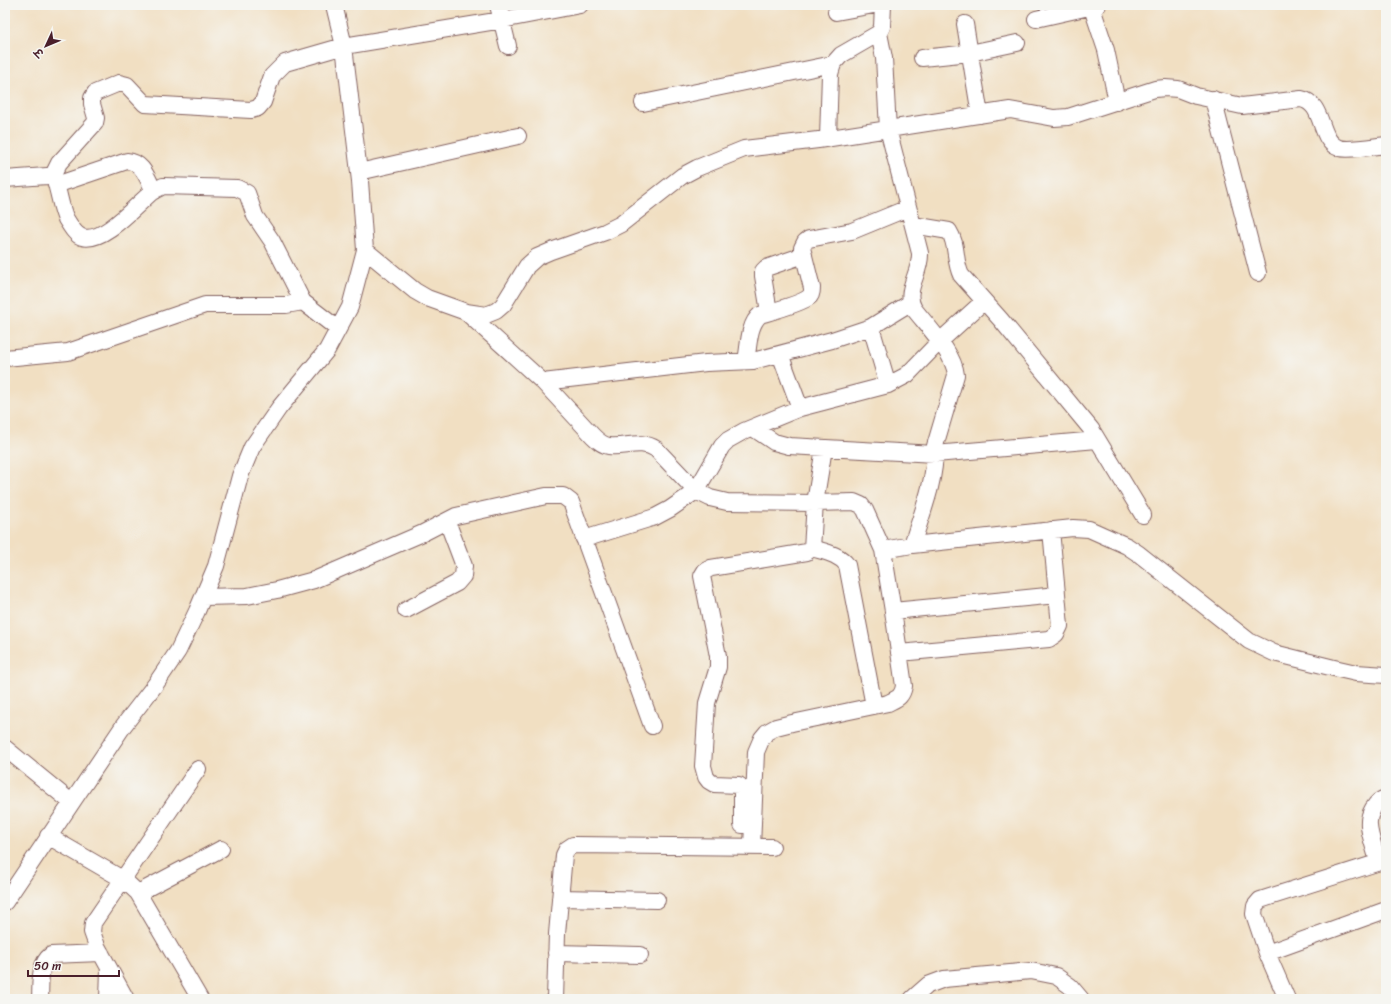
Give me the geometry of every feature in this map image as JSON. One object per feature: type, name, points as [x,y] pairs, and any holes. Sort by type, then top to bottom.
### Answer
[{"type":"street","points":[[7,895],[124,725],[155,685],[178,651],[216,566],[240,476],[252,447],[279,408],[327,350],[350,307],[360,275],[365,250],[359,172],[344,46],[334,5]]},
{"type":"street","points":[[338,328],[303,302],[272,241],[255,216],[246,193],[237,188],[163,186],[154,191],[118,222],[101,234],[92,237],[82,237],[75,232],[65,218],[54,181],[59,163],[95,123],[96,118],[92,98],[95,93],[119,83],[127,85],[144,104],[252,110],[258,108],[263,102],[272,76],[285,63],[344,46],[500,12],[580,5]]},
{"type":"street","points":[[836,12],[874,5]]},
{"type":"street","points":[[828,138],[830,74],[833,64],[841,56],[879,33],[882,27],[883,5]]},
{"type":"street","points":[[1036,19],[1094,6],[1106,50],[1117,102]]},
{"type":"street","points":[[500,12],[508,46]]},
{"type":"street","points":[[965,24],[980,115]]},
{"type":"street","points":[[879,33],[884,58],[888,129],[920,253],[920,259],[909,296],[910,303],[950,354],[955,366],[956,375],[936,441],[932,480],[912,545]]},
{"type":"street","points":[[922,58],[970,53],[1017,43]]},
{"type":"street","points":[[643,102],[833,64]]},
{"type":"street","points":[[365,250],[415,291],[427,298],[466,312],[486,315],[496,311],[502,305],[527,266],[537,257],[605,232],[621,224],[682,176],[697,168],[744,149],[828,138],[1010,110],[1054,118],[1068,117],[1155,89],[1178,89],[1242,106],[1301,99],[1306,100],[1315,109],[1329,141],[1335,146],[1342,149],[1386,145]]},
{"type":"street","points":[[1214,99],[1258,273]]},
{"type":"street","points":[[359,172],[518,136]]},
{"type":"street","points":[[54,181],[127,161],[135,161],[140,165],[154,191]]},
{"type":"street","points":[[5,179],[47,176],[54,181]]},
{"type":"street","points":[[746,361],[752,328],[756,319],[760,315],[810,297],[812,288],[802,248],[804,242],[809,239],[852,231],[908,208]]},
{"type":"street","points":[[913,225],[949,232],[954,238],[958,268],[961,275],[1090,429],[1143,514]]},
{"type":"street","points":[[769,312],[763,271],[766,268],[804,255]]},
{"type":"street","points":[[584,539],[655,517],[670,509],[696,491],[722,446],[728,440],[800,408],[888,385],[908,375],[940,342],[984,301]]},
{"type":"street","points":[[5,358],[68,352],[205,305],[286,305],[303,302]]},
{"type":"street","points":[[543,382],[706,363],[753,361],[832,340],[871,327],[910,303]]},
{"type":"street","points":[[466,312],[543,382],[600,443],[609,446],[640,444],[650,445],[656,449],[696,491],[710,498],[727,502],[854,502],[861,505],[865,510],[883,550],[904,686],[903,692],[898,698],[888,703],[792,722],[776,727],[767,732],[762,738],[756,752],[746,847]]},
{"type":"street","points":[[871,327],[888,385]]},
{"type":"street","points":[[780,354],[800,408]]},
{"type":"street","points":[[753,428],[774,442],[782,445],[935,454],[1097,440]]},
{"type":"street","points":[[746,847],[742,788],[739,786],[714,784],[706,777],[703,766],[707,703],[718,667],[718,656],[702,576],[711,568],[807,552],[812,548],[815,503],[824,448]]},
{"type":"street","points":[[203,597],[247,596],[314,580],[423,533],[456,516],[546,496],[563,496],[570,502],[652,726]]},
{"type":"street","points":[[406,610],[457,583],[463,576],[464,566],[447,521]]},
{"type":"street","points":[[883,550],[912,545],[1051,530],[1073,528],[1089,530],[1127,546],[1139,554],[1250,641],[1260,647],[1356,673],[1386,675]]},
{"type":"street","points":[[899,654],[1049,639],[1056,634],[1060,626],[1051,530]]},
{"type":"street","points":[[812,548],[836,556],[843,560],[847,565],[874,706]]},
{"type":"street","points":[[893,611],[1057,595]]},
{"type":"street","points":[[5,748],[71,802]]},
{"type":"street","points":[[126,999],[101,953],[92,932],[93,923],[124,880],[198,769]]},
{"type":"street","points":[[1287,999],[1267,952],[1254,914],[1255,906],[1260,900],[1382,861],[1369,826],[1370,815],[1375,806],[1382,799],[1386,798]]},
{"type":"street","points":[[48,836],[124,880],[138,893],[200,999]]},
{"type":"street","points":[[555,999],[556,953],[560,898],[564,855],[567,849],[573,845],[772,847]]},
{"type":"street","points":[[138,893],[221,849]]},
{"type":"street","points":[[560,898],[657,900]]},
{"type":"street","points":[[1267,952],[1386,910]]},
{"type":"street","points":[[40,999],[42,969],[46,959],[51,955],[101,953]]},
{"type":"street","points":[[556,953],[640,955]]},
{"type":"street","points":[[108,999],[110,969]]},
{"type":"street","points":[[912,999],[928,985],[944,979],[1031,971],[1056,976],[1070,986],[1081,999]]}]
